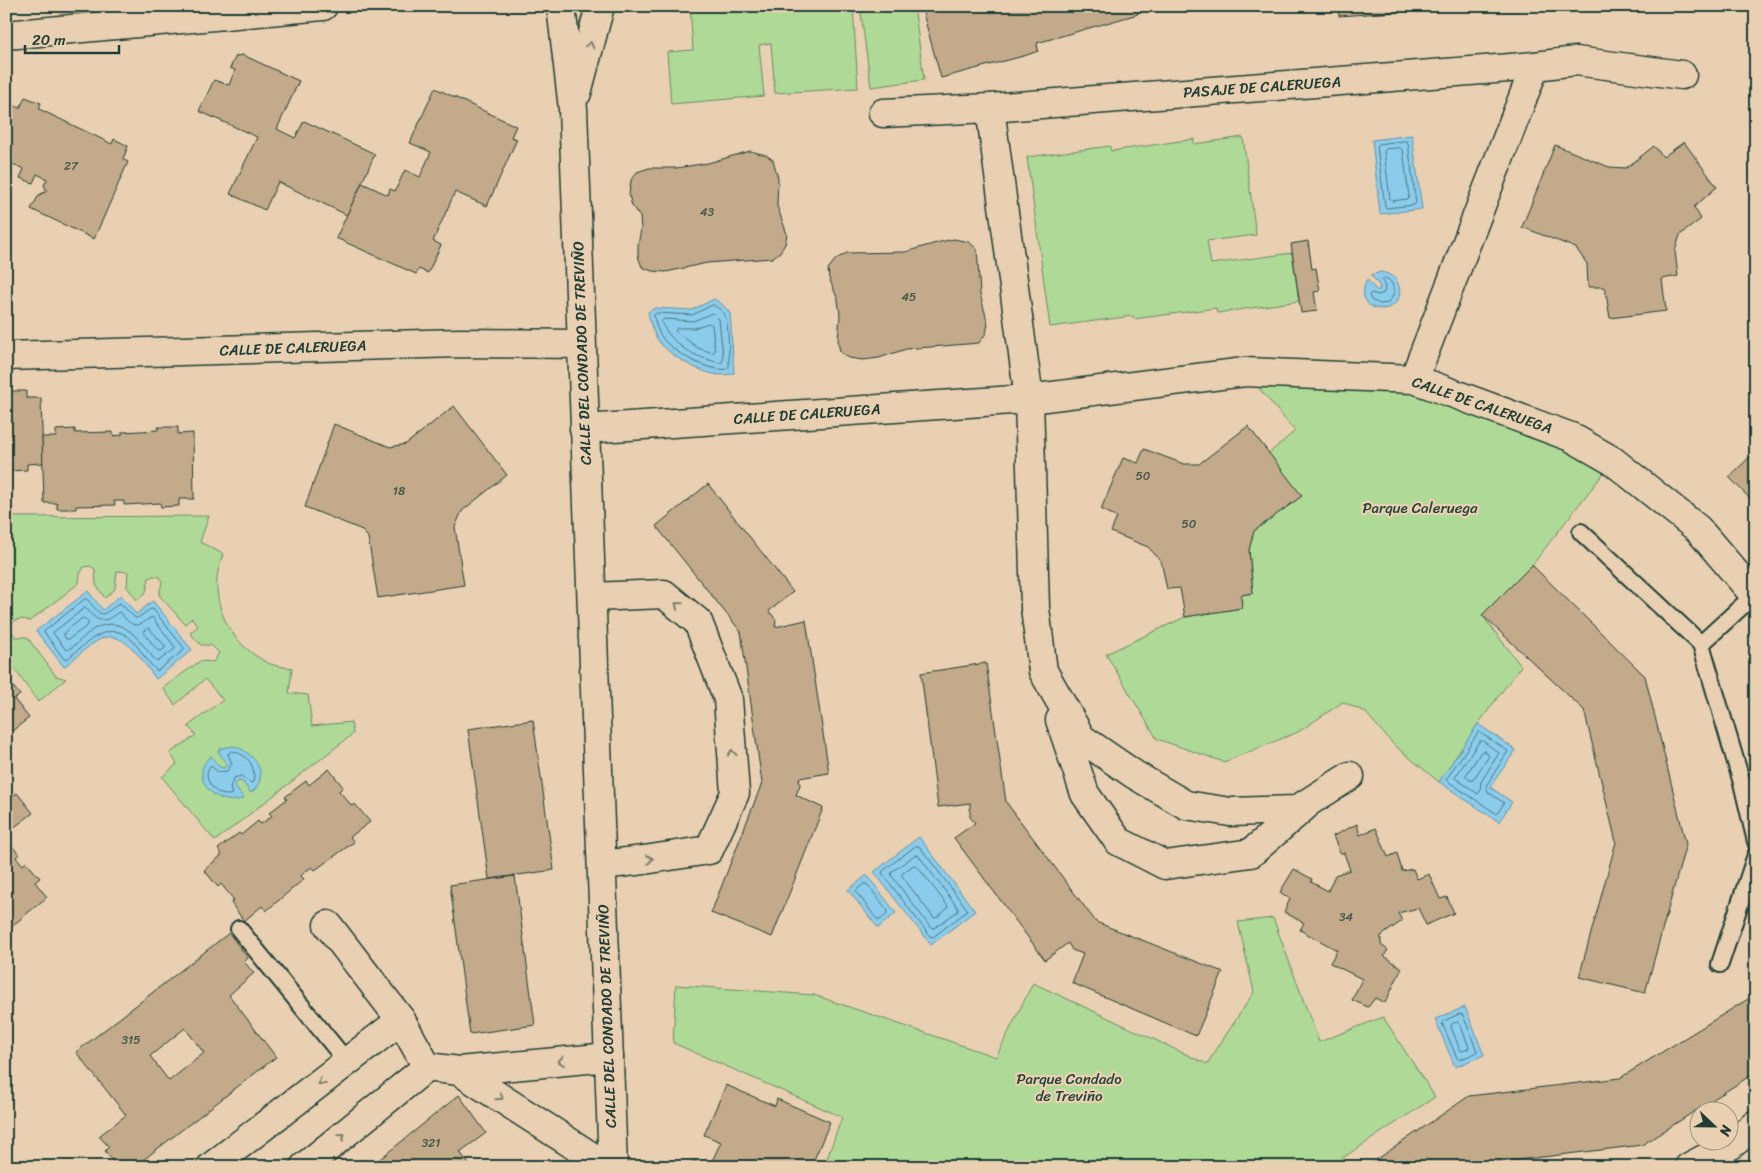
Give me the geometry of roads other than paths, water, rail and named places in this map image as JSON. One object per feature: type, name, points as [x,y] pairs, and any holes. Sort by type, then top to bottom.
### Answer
[{"type":"street","points":[[6,35],[323,6]]},
{"type":"street","name":"CALLE DEL CONDADO DE TREVIÑO","points":[[562,6],[573,109],[613,1166]]},
{"type":"street","name":"CALLE DEL CONDADO DE TREVIÑO","points":[[573,109],[600,6]]},
{"type":"street","name":"PASAJE DE CALERUEGA","points":[[884,113],[990,108],[1535,66],[1576,61],[1682,75]]},
{"type":"street","points":[[1414,379],[1535,66]]},
{"type":"street","points":[[990,108],[1029,399],[1034,608],[1042,671],[1085,794],[1118,841],[1165,865],[1251,853],[1312,800]]},
{"type":"street","name":"CALLE DE CALERUEGA","points":[[6,356],[460,343],[581,344]]},
{"type":"street","name":"CALLE DE CALERUEGA","points":[[584,429],[1029,399],[1244,372],[1414,379],[1572,437],[1613,461],[1698,529],[1755,596]]},
{"type":"street","points":[[592,597],[664,594],[698,622],[728,699],[735,793],[709,850],[602,865]]},
{"type":"street","points":[[1042,671],[1081,738],[1135,775],[1186,805],[1230,812],[1296,810],[1350,776]]},
{"type":"street","points":[[328,925],[401,1020],[427,1067]]},
{"type":"street","points":[[211,1167],[401,1020]]},
{"type":"street","points":[[304,1167],[427,1067],[459,1071],[609,1057]]},
{"type":"street","points":[[459,1071],[600,1162],[613,1166]]},
{"type":"street","points":[[1689,1167],[1743,1144],[1756,1124]]},
{"type":"lane","points":[[1581,532],[1700,644],[1742,783],[1756,842]]},
{"type":"lane","name":"CALLE DE CALERUEGA","points":[[1700,644],[1755,596]]},
{"type":"lane","points":[[1720,964],[1756,855]]},
{"type":"lane","points":[[239,929],[347,1062]]},
{"type":"water","points":[[1412,135],[1422,209],[1380,214],[1372,140]]},
{"type":"water","points":[[1381,272],[1390,275],[1396,280],[1399,286],[1399,296],[1395,304],[1388,308],[1379,309],[1371,306],[1366,301],[1364,292],[1367,279],[1376,290],[1380,290],[1379,285],[1371,275]]},
{"type":"water","points":[[714,299],[722,304],[730,313],[734,373],[715,374],[689,365],[673,355],[661,344],[651,325],[648,312],[655,308],[692,310]]},
{"type":"water","points":[[88,591],[103,610],[121,595],[136,614],[153,601],[192,650],[156,679],[133,649],[118,638],[101,639],[64,667],[36,631]]},
{"type":"water","points":[[1478,724],[1516,750],[1490,787],[1512,802],[1499,822],[1439,782]]},
{"type":"water","points":[[233,746],[248,753],[258,765],[260,779],[251,793],[243,782],[239,781],[236,783],[235,787],[244,798],[233,800],[223,799],[214,795],[203,781],[202,772],[204,764],[211,756],[219,767],[224,768],[227,765],[218,751],[222,748]]},
{"type":"water","points":[[919,837],[975,911],[931,945],[874,872]]},
{"type":"water","points":[[867,875],[896,913],[878,928],[848,890]]},
{"type":"water","points":[[1465,1007],[1484,1055],[1455,1067],[1435,1019]]},
{"type":"park label","name":"Parque Caleruega","points":[[1420,508]]},
{"type":"park label","name":"Parque Condado de Treviño","points":[[1069,1088]]}]
